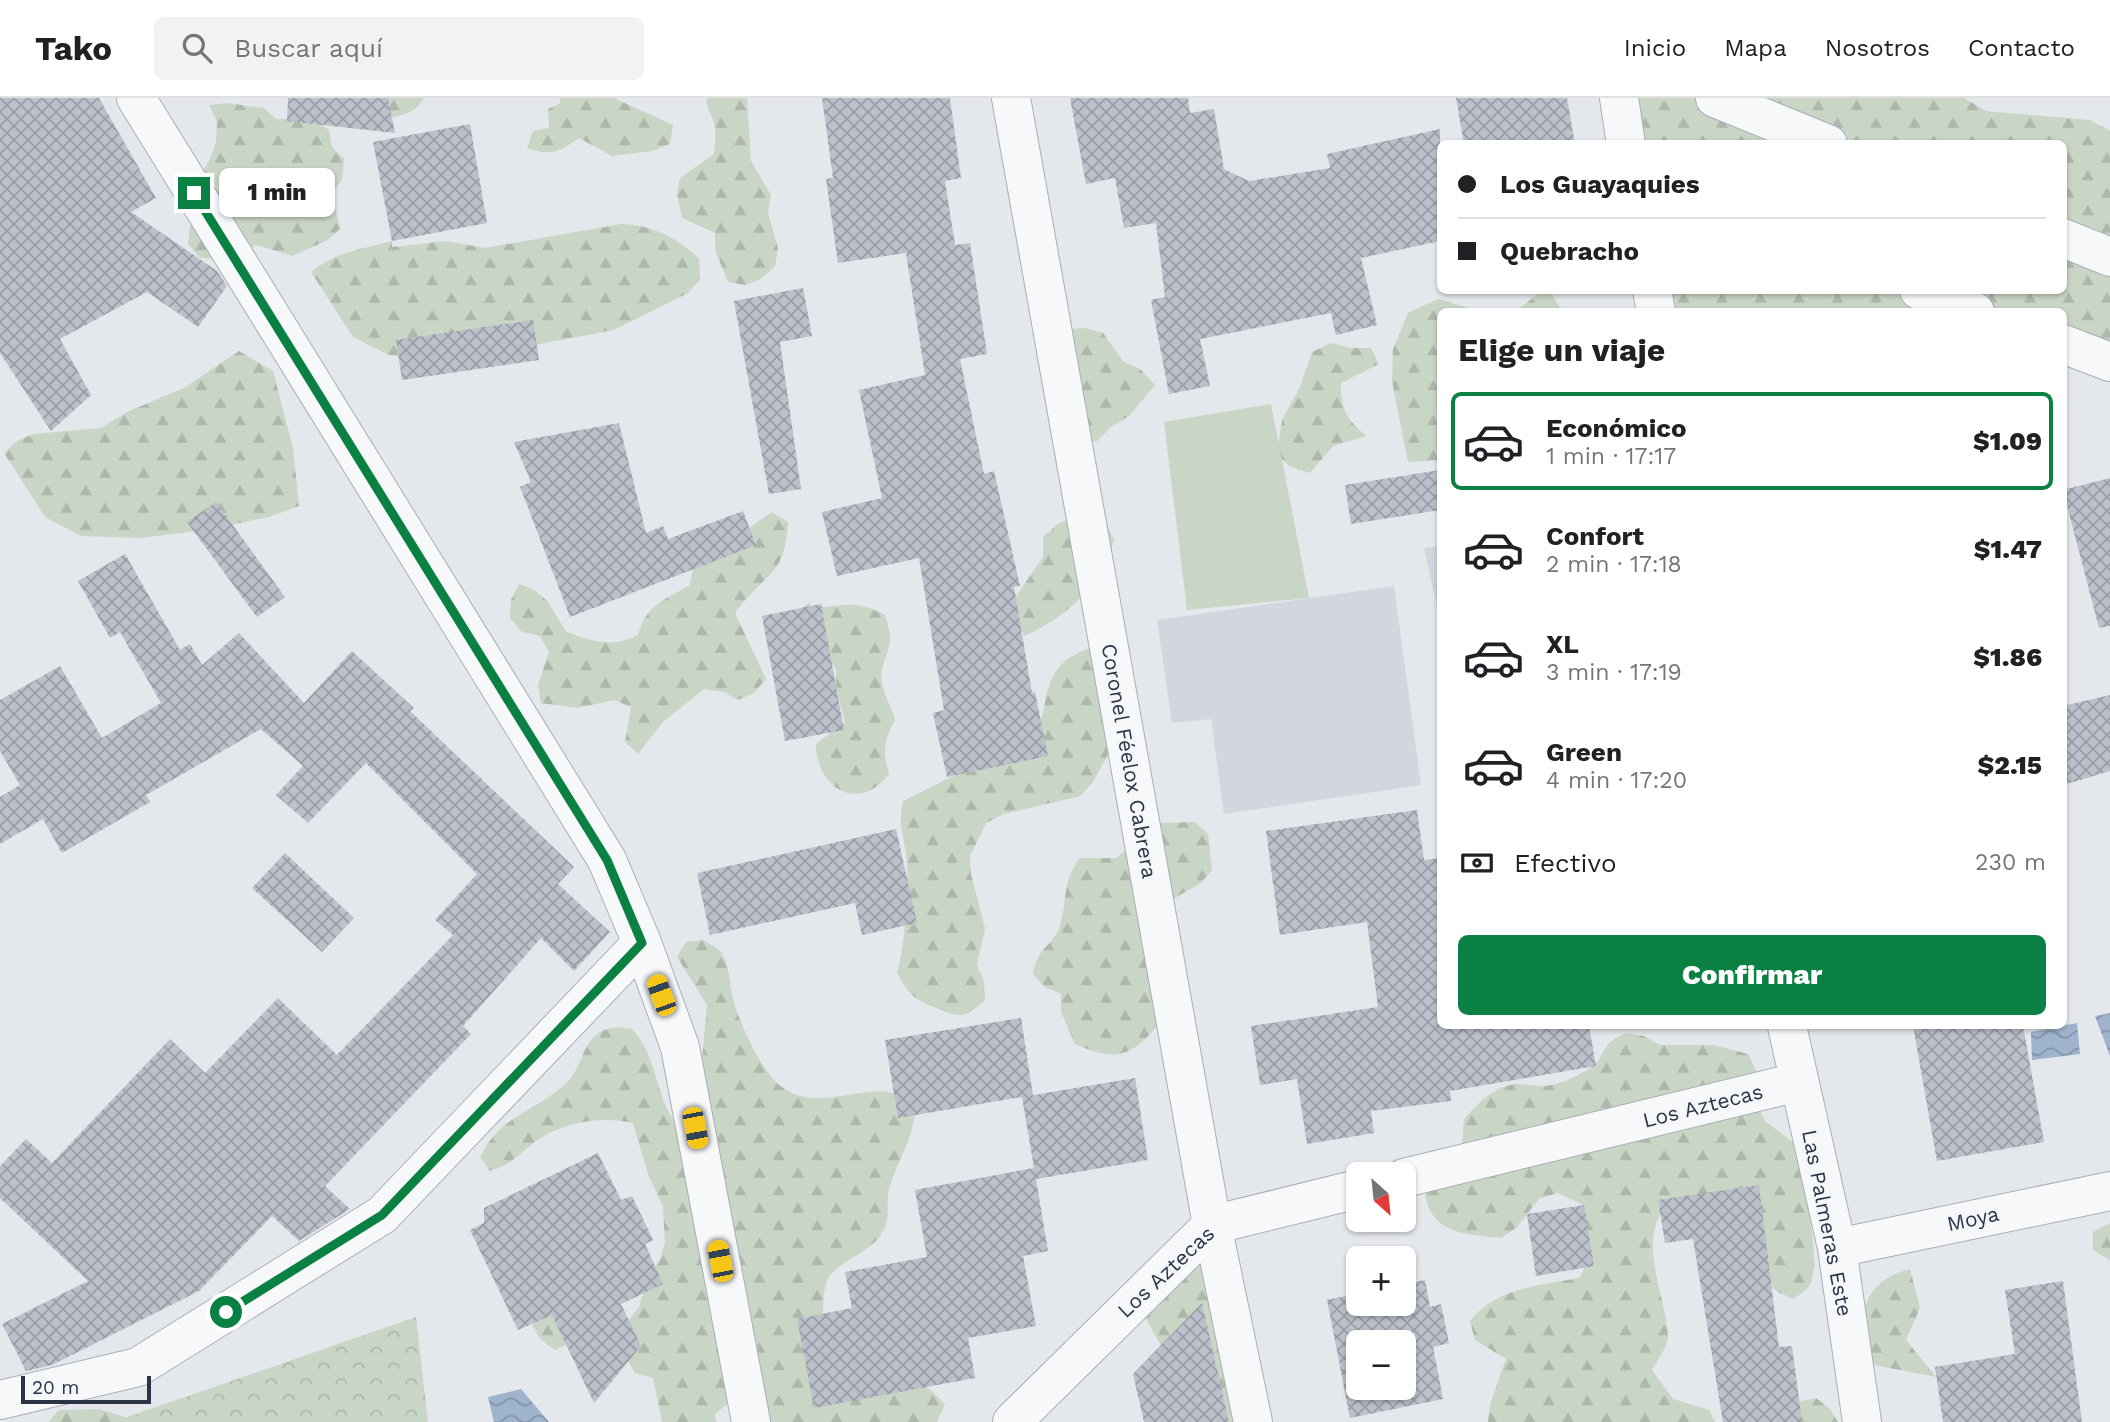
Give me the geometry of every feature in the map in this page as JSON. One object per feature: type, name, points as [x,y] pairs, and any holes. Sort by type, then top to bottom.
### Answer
[{"type":"street","points":[[136,98],[607,860],[642,943],[680,1047],[751,1422]]},
{"type":"street","name":"Coronel Féelox Cabrera","points":[[1012,98],[1212,1225],[1252,1422]]},
{"type":"street","points":[[1619,98],[1625,140]]},
{"type":"street","points":[[1715,98],[1818,140]]},
{"type":"street","points":[[2067,240],[2110,257]]},
{"type":"street","points":[[1929,294],[1965,308]]},
{"type":"street","points":[[2067,346],[2110,362]]},
{"type":"street","points":[[0,1400],[138,1367],[382,1215],[642,943]]},
{"type":"street","name":"Las Palmeras Este","points":[[1788,1029],[1837,1248],[1862,1422]]},
{"type":"street","name":"Los Aztecas","points":[[1416,1175],[1798,1082]]},
{"type":"street","name":"Moya","points":[[1837,1248],[2110,1191]]},
{"type":"street","name":"Los Aztecas","points":[[1012,1422],[1212,1225],[1346,1192]]},
{"type":"shaded area","points":[[1437,546],[1437,607],[1424,548]]},
{"type":"shaded area","points":[[1394,586],[1421,785],[1224,814],[1211,719],[1172,723],[1157,620]]},
{"type":"green space","points":[[365,98],[424,98],[412,110],[385,119]]},
{"type":"green space","points":[[560,98],[614,98],[673,125],[670,144],[652,151],[612,156],[579,138],[554,151],[542,152],[527,148],[533,131],[549,128],[548,109],[560,103]]},
{"type":"green space","points":[[707,98],[747,98],[751,161],[771,195],[768,213],[778,248],[775,266],[761,279],[745,285],[728,282],[715,250],[715,233],[682,218],[677,195],[680,178],[714,154],[715,128]]},
{"type":"green space","points":[[1604,98],[1964,98],[1986,111],[2090,120],[2110,131],[2110,348],[2067,339],[2067,308],[1673,308],[1662,294],[2067,294],[2067,140],[1616,140]]},
{"type":"green space","points":[[227,103],[264,108],[276,119],[314,120],[329,130],[332,147],[344,159],[342,179],[332,194],[340,229],[326,241],[292,256],[257,245],[219,259],[200,258],[188,244],[190,226],[199,212],[201,174],[216,142],[217,122],[209,105]]},
{"type":"green space","points":[[621,224],[653,230],[682,244],[699,259],[700,279],[688,293],[614,330],[513,349],[389,355],[353,337],[311,272],[340,256],[392,241],[392,247],[446,241],[485,248]]},
{"type":"green space","points":[[1538,294],[1552,294],[1560,308],[1520,308]]},
{"type":"green space","points":[[1438,299],[1469,308],[1437,308],[1437,460],[1408,462],[1392,381],[1393,349],[1408,313]]},
{"type":"green space","points":[[1085,328],[1103,333],[1124,362],[1140,369],[1155,385],[1129,416],[1111,427],[1096,442],[1074,432],[1067,329]]},
{"type":"green space","points":[[1331,343],[1351,348],[1371,348],[1379,364],[1341,383],[1343,407],[1366,436],[1333,446],[1310,473],[1289,466],[1277,454],[1282,420],[1300,387],[1312,352]]},
{"type":"green space","points":[[239,351],[273,371],[293,448],[299,506],[269,517],[205,530],[140,538],[81,536],[45,517],[4,453],[17,441],[33,434],[101,428],[127,412],[184,388]]},
{"type":"green space","points":[[1271,404],[1309,598],[1187,610],[1164,422]]},
{"type":"green space","points":[[772,512],[788,522],[783,554],[778,565],[735,613],[766,679],[754,693],[738,700],[724,692],[704,689],[663,722],[638,754],[625,742],[631,707],[614,700],[578,708],[541,703],[538,685],[549,652],[540,636],[522,632],[510,618],[511,600],[519,584],[544,597],[567,632],[603,642],[629,639],[638,635],[652,609],[690,585],[693,567]]},
{"type":"green space","points":[[1073,517],[1090,517],[1107,525],[1114,540],[1108,556],[1091,585],[1068,610],[1024,636],[1012,602],[1043,557],[1043,537],[1058,524]]},
{"type":"green space","points":[[809,603],[813,608],[842,605],[866,607],[885,615],[889,628],[889,646],[883,666],[882,684],[895,720],[885,746],[889,774],[877,786],[865,792],[853,794],[841,790],[823,773],[818,760],[816,744],[845,722],[836,688],[836,669],[795,612]]},
{"type":"green space","points":[[1088,649],[1105,650],[1111,749],[1093,782],[1080,796],[1004,814],[986,823],[970,856],[971,874],[985,928],[977,965],[984,981],[985,1000],[972,1011],[962,1015],[951,1014],[929,1005],[912,995],[897,972],[907,896],[907,865],[901,822],[903,801],[953,776],[1041,721],[1049,686],[1058,668],[1075,654]]},
{"type":"green space","points":[[1195,822],[1208,834],[1212,870],[1201,883],[1168,902],[1157,1026],[1138,1045],[1120,1054],[1100,1053],[1075,1044],[1061,1012],[1061,994],[1045,987],[1033,974],[1038,957],[1060,926],[1067,883],[1074,867],[1080,858],[1116,858],[1159,823]]},
{"type":"green space","points":[[703,940],[717,948],[724,958],[736,1008],[745,1031],[764,1067],[778,1084],[794,1094],[811,1098],[881,1092],[899,1094],[916,1102],[909,1138],[889,1189],[885,1227],[874,1243],[829,1277],[824,1290],[823,1314],[932,1391],[945,1404],[937,1422],[756,1422],[730,1402],[715,1414],[716,1422],[662,1422],[653,1378],[635,1373],[625,1356],[627,1322],[639,1307],[649,1274],[660,1260],[665,1243],[663,1207],[648,1174],[633,1123],[597,1120],[561,1128],[539,1139],[505,1165],[490,1171],[480,1157],[498,1131],[568,1081],[589,1042],[600,1032],[612,1028],[632,1029],[641,1041],[664,1102],[678,1126],[702,1060],[707,1005],[677,957],[686,942]]},
{"type":"green space","points":[[1626,1033],[1644,1036],[1660,1045],[1714,1045],[1748,1054],[1756,1070],[1757,1105],[1765,1121],[1794,1143],[1812,1236],[1814,1255],[1810,1285],[1793,1299],[1776,1291],[1671,1201],[1660,1215],[1654,1231],[1654,1265],[1668,1340],[1652,1370],[1673,1399],[1709,1410],[1715,1422],[1488,1422],[1490,1404],[1506,1359],[1475,1340],[1470,1321],[1492,1301],[1505,1295],[1534,1286],[1579,1278],[1587,1261],[1590,1244],[1587,1228],[1579,1211],[1584,1205],[1557,1193],[1539,1199],[1516,1228],[1501,1238],[1464,1233],[1443,1225],[1429,1208],[1425,1195],[1461,1156],[1464,1119],[1488,1095],[1511,1085],[1544,1086],[1571,1078],[1589,1069],[1599,1060],[1611,1041]]},
{"type":"green space","points":[[2110,1223],[2110,1260],[2093,1250],[2093,1232]]},
{"type":"green space","points":[[1193,1231],[1250,1422],[1176,1422],[1162,1348],[1145,1317]]},
{"type":"green space","points":[[1910,1269],[1920,1308],[1906,1340],[1936,1377],[1874,1365],[1857,1358],[1863,1314],[1873,1291],[1882,1282]]},
{"type":"green space","points":[[544,1295],[573,1341],[555,1350],[539,1337],[532,1323],[531,1309]]},
{"type":"green space","points":[[416,1317],[428,1422],[113,1422]]},
{"type":"green space","points":[[1816,1398],[1830,1409],[1838,1422],[1771,1422],[1798,1402]]},
{"type":"green space","points":[[99,1409],[134,1420],[153,1422],[48,1422],[59,1410]]},
{"type":"water","points":[[2110,1013],[2110,1056],[2095,1016]]},
{"type":"water","points":[[2077,1023],[2080,1054],[2032,1060],[2031,1032],[2067,1029],[2067,1025]]},
{"type":"water","points":[[521,1389],[549,1422],[494,1422],[488,1397]]},
{"type":"building","points":[[0,98],[99,98],[156,198],[131,212],[217,271],[227,286],[198,327],[147,292],[60,339],[91,395],[51,431],[0,353]]},
{"type":"building","points":[[288,98],[388,98],[395,133],[287,121]]},
{"type":"building","points":[[822,98],[950,98],[961,178],[945,181],[955,245],[970,243],[987,354],[960,359],[984,474],[994,471],[1020,586],[1014,587],[1032,693],[1035,692],[1048,756],[947,777],[933,713],[944,710],[919,558],[837,576],[822,512],[882,498],[859,390],[925,375],[906,253],[838,263],[826,179],[833,178]]},
{"type":"building","points":[[1070,98],[1188,98],[1190,113],[1214,109],[1224,169],[1249,181],[1330,168],[1327,154],[1440,129],[1440,140],[1437,140],[1437,242],[1361,258],[1377,325],[1336,335],[1331,313],[1200,339],[1210,386],[1169,394],[1151,300],[1165,297],[1156,223],[1124,228],[1115,178],[1086,184]]},
{"type":"building","points":[[1456,98],[1567,98],[1574,140],[1463,140]]},
{"type":"building","points":[[470,124],[487,223],[392,241],[373,142]]},
{"type":"building","points":[[803,288],[812,336],[780,342],[801,489],[769,494],[734,301]]},
{"type":"building","points":[[533,320],[539,360],[402,380],[396,340]]},
{"type":"building","points":[[619,423],[646,533],[663,526],[668,539],[743,511],[756,545],[570,617],[520,487],[531,482],[514,442]]},
{"type":"building","points":[[1437,470],[1437,510],[1351,524],[1345,485]]},
{"type":"building","points":[[2110,478],[2110,626],[2099,628],[2067,505],[2067,489]]},
{"type":"building","points":[[216,502],[285,597],[257,617],[187,522]]},
{"type":"building","points":[[125,554],[180,650],[190,644],[202,665],[239,633],[304,703],[352,651],[414,708],[410,711],[574,867],[558,884],[610,932],[574,971],[541,938],[463,1026],[471,1034],[325,1186],[350,1209],[299,1241],[272,1216],[199,1291],[52,1365],[26,1371],[2,1324],[88,1281],[0,1198],[0,1166],[26,1139],[52,1163],[170,1039],[205,1073],[278,998],[337,1055],[453,935],[435,920],[477,874],[366,763],[308,823],[276,795],[303,766],[261,729],[146,795],[150,802],[62,853],[43,819],[0,844],[0,797],[20,785],[0,751],[0,700],[60,666],[102,738],[161,703],[120,632],[110,638],[78,581]]},
{"type":"building","points":[[821,604],[844,730],[785,741],[762,616]]},
{"type":"building","points":[[2110,695],[2110,771],[2067,784],[2067,705]]},
{"type":"building","points":[[1417,810],[1424,860],[1437,858],[1437,1029],[1590,1029],[1596,1066],[1450,1091],[1451,1101],[1371,1111],[1374,1133],[1307,1144],[1297,1079],[1260,1085],[1251,1026],[1378,1007],[1367,922],[1280,935],[1266,831]]},
{"type":"building","points":[[896,829],[917,923],[862,935],[855,903],[710,935],[697,873]]},
{"type":"building","points":[[285,853],[354,918],[322,952],[252,888]]},
{"type":"building","points":[[1021,1018],[1033,1095],[898,1118],[885,1040]]},
{"type":"building","points":[[1914,1029],[2024,1029],[2044,1142],[1937,1161]]},
{"type":"building","points":[[1135,1078],[1148,1160],[1036,1179],[1048,1251],[1023,1256],[1036,1326],[968,1338],[975,1378],[814,1408],[797,1319],[852,1308],[845,1272],[927,1257],[915,1190],[1034,1168],[1022,1097]]},
{"type":"building","points":[[598,1153],[621,1200],[632,1196],[653,1240],[645,1244],[663,1284],[621,1304],[641,1346],[594,1403],[552,1315],[518,1330],[470,1230],[484,1223],[484,1208]]},
{"type":"building","points":[[1759,1185],[1779,1347],[1792,1346],[1802,1422],[1723,1422],[1693,1239],[1665,1243],[1658,1200]]},
{"type":"building","points":[[1584,1205],[1594,1266],[1536,1276],[1527,1214]]},
{"type":"building","points":[[1425,1280],[1430,1307],[1441,1304],[1449,1343],[1433,1347],[1443,1399],[1350,1418],[1346,1400],[1416,1400],[1416,1330],[1346,1330],[1346,1397],[1327,1300],[1346,1296],[1346,1316],[1416,1316],[1416,1282]]},
{"type":"building","points":[[2063,1281],[2082,1422],[1943,1422],[1935,1367],[2015,1354],[2005,1290]]},
{"type":"building","points":[[1202,1303],[1229,1422],[1144,1422],[1133,1374]]},
{"type":"route","points":[[194,193],[607,860],[642,943],[382,1215],[226,1312]]}]
